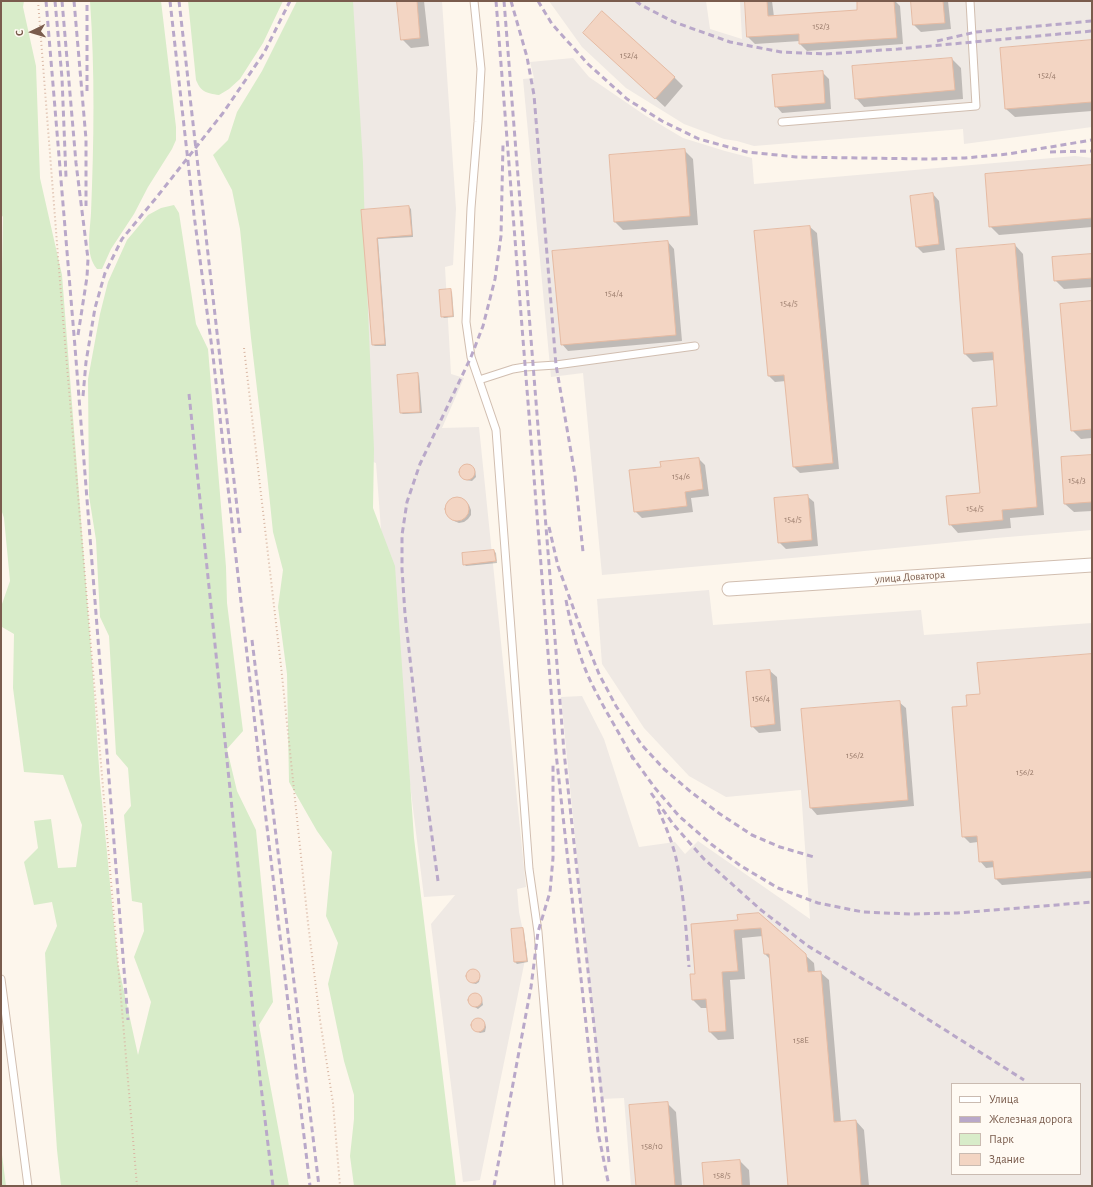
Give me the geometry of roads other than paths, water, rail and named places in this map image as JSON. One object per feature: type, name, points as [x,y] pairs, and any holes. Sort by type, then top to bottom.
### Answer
[{"type":"street","name":"улица Доватора","points":[[729,589],[1092,565]]},
{"type":"lane","points":[[474,1],[481,69],[471,208],[466,322],[471,357],[496,430],[529,869],[538,932],[559,1186]]},
{"type":"lane","points":[[782,122],[976,106],[970,1]]},
{"type":"lane","points":[[479,380],[513,369],[525,367],[556,365],[695,346]]},
{"type":"lane","points":[[1,979],[28,1186]]},
{"type":"railway","points":[[46,1],[128,1020]]},
{"type":"railway","points":[[55,1],[62,78],[66,177]]},
{"type":"railway","points":[[62,1],[76,163],[88,259],[87,277],[78,335]]},
{"type":"railway","points":[[74,1],[86,139],[86,206]]},
{"type":"railway","points":[[87,1],[87,91]]},
{"type":"railway","points":[[170,1],[194,215],[213,356],[310,1186]]},
{"type":"railway","points":[[179,1],[240,533]]},
{"type":"railway","points":[[83,396],[86,362],[95,308],[105,273],[122,239],[223,113],[264,53],[290,1]]},
{"type":"railway","points":[[496,1],[556,753],[598,1132],[609,1186]]},
{"type":"railway","points":[[504,1],[564,752],[609,1162]]},
{"type":"railway","points":[[511,1],[527,57],[534,95],[556,365],[575,475],[583,552]]},
{"type":"railway","points":[[538,1],[552,24],[588,64],[627,99],[662,121],[699,139],[747,152],[796,157],[928,159],[965,158],[1008,154],[1092,140]]},
{"type":"railway","points":[[636,1],[674,22],[730,42],[781,52],[826,54],[898,49],[1092,31]]},
{"type":"railway","points":[[937,41],[976,32],[1092,21]]},
{"type":"railway","points":[[438,881],[420,748],[405,614],[402,569],[402,535],[407,502],[420,464],[471,357],[483,326],[495,279],[501,236],[503,144]]},
{"type":"railway","points":[[1050,152],[1092,151]]},
{"type":"railway","points":[[189,394],[260,1078],[273,1186]]},
{"type":"railway","points":[[549,527],[558,566],[599,674],[616,706],[641,744],[664,769],[691,792],[720,814],[752,835],[780,847],[814,857]]},
{"type":"railway","points":[[566,600],[575,640],[589,678],[599,699],[633,759]]},
{"type":"railway","points":[[252,640],[319,1186]]},
{"type":"railway","points":[[631,755],[655,788],[679,816],[711,844],[741,866],[778,888],[818,903],[863,912],[910,914],[957,913],[1092,902]]},
{"type":"railway","points":[[494,1186],[531,987],[538,932],[550,892],[553,858],[553,763]]},
{"type":"railway","points":[[651,793],[673,824],[704,859],[761,910],[808,946],[904,1004],[1024,1080]]},
{"type":"railway","points":[[658,809],[666,827],[679,872],[689,967]]}]
